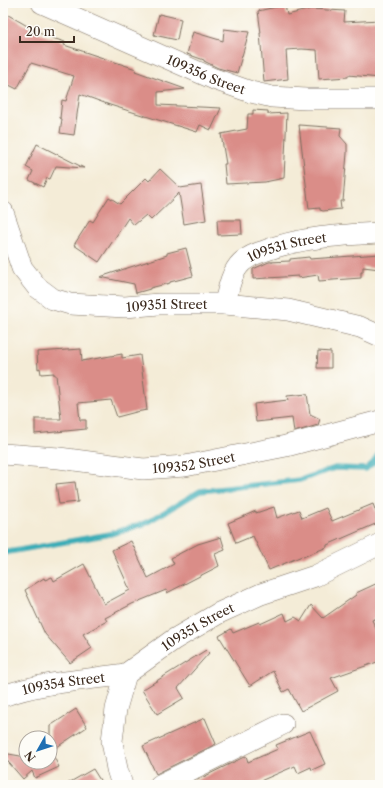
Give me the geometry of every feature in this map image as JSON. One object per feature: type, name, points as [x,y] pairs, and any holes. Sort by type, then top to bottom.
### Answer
[{"type":"street","name":"109356 Street","points":[[42,3],[214,79],[251,92],[272,97],[306,99],[380,99]]},
{"type":"street","name":"109351 Street","points":[[3,212],[22,268],[37,287],[53,299],[70,304],[125,307],[159,304],[225,304],[288,310],[360,327],[380,336]]},
{"type":"street","name":"109531 Street","points":[[225,304],[231,280],[236,270],[242,262],[256,254],[283,244],[336,236],[380,234]]},
{"type":"street","name":"109352 Street","points":[[3,454],[59,458],[143,469],[185,466],[286,446],[380,421]]},
{"type":"street","name":"109351 Street","points":[[126,674],[173,640],[218,613],[261,594],[315,576],[380,544]]},
{"type":"street","name":"109354 Street","points":[[3,696],[15,692],[56,684],[126,674]]},
{"type":"street","points":[[122,785],[117,769],[112,741],[116,709],[126,674]]},
{"type":"street","points":[[160,785],[283,724]]},
{"type":"building","points":[[285,5],[287,15],[311,9],[345,11],[344,22],[380,20],[380,78],[348,75],[348,77],[319,79],[317,50],[302,49],[286,50],[288,79],[264,82],[258,11]]},
{"type":"building","points":[[3,12],[43,35],[65,42],[64,45],[136,69],[135,71],[185,89],[158,92],[158,105],[221,108],[211,130],[200,125],[197,132],[80,94],[74,135],[60,133],[62,100],[66,101],[74,76],[31,63],[17,89],[3,82]]},
{"type":"building","points":[[159,14],[181,19],[177,40],[154,35]]},
{"type":"building","points":[[224,29],[249,32],[237,73],[218,68],[204,60],[187,54],[193,32],[223,41]]},
{"type":"building","points":[[253,110],[268,111],[268,114],[287,113],[284,178],[265,182],[226,184],[224,164],[226,164],[221,134],[247,129],[248,114],[253,114]]},
{"type":"building","points":[[299,125],[341,128],[340,136],[347,144],[347,153],[343,201],[340,201],[341,209],[323,211],[320,210],[320,208],[309,209]]},
{"type":"building","points":[[37,144],[84,168],[56,166],[50,179],[47,178],[43,187],[29,180],[33,171],[26,167]]},
{"type":"building","points":[[160,169],[180,188],[201,185],[206,220],[184,224],[179,193],[151,220],[146,215],[134,225],[128,218],[99,262],[74,245],[90,220],[93,222],[109,197],[120,204],[146,178],[149,181]]},
{"type":"building","points":[[217,220],[241,220],[242,234],[218,235]]},
{"type":"building","points":[[186,248],[193,276],[136,293],[134,284],[100,277],[167,255],[167,253]]},
{"type":"building","points":[[380,254],[380,269],[363,267],[361,278],[319,281],[318,275],[298,278],[298,276],[253,279],[253,269],[269,262],[290,261],[290,259],[309,257],[310,259]]},
{"type":"building","points":[[81,349],[82,361],[122,354],[122,358],[140,355],[147,410],[117,417],[111,400],[78,403],[80,420],[86,420],[86,429],[35,434],[35,419],[61,419],[56,375],[54,375],[54,373],[41,374],[40,368],[38,369],[37,352]]},
{"type":"building","points":[[318,351],[331,352],[331,368],[317,368]]},
{"type":"building","points":[[307,394],[310,414],[320,419],[318,425],[294,432],[292,418],[256,422],[254,404],[288,400],[287,396]]},
{"type":"building","points":[[75,482],[78,502],[59,504],[56,484]]},
{"type":"building","points":[[373,504],[380,522],[327,545],[327,547],[269,570],[253,536],[236,543],[228,523],[256,511],[256,513],[274,507],[277,518],[299,510],[302,518],[326,508],[332,521]]},
{"type":"building","points":[[221,537],[225,550],[215,554],[219,566],[167,593],[166,590],[132,604],[105,618],[107,621],[83,634],[92,648],[70,663],[45,634],[25,590],[44,578],[45,580],[52,577],[54,581],[84,564],[104,604],[130,590],[112,550],[131,541],[148,578],[174,564],[171,558],[198,544]]},
{"type":"building","points":[[380,582],[380,617],[372,620],[380,637],[380,661],[331,678],[338,691],[301,711],[289,689],[283,692],[273,671],[250,686],[219,636],[231,629],[233,633],[259,622],[260,624],[284,613],[287,621],[295,617],[301,621],[311,605],[323,618],[356,595],[356,593]]},
{"type":"building","points":[[206,650],[209,653],[178,688],[184,698],[157,714],[142,690]]},
{"type":"building","points":[[76,709],[87,727],[58,746],[58,730],[50,730],[50,726]]},
{"type":"building","points":[[205,718],[216,744],[156,774],[143,746]]},
{"type":"building","points":[[310,731],[325,764],[312,770],[311,767],[298,773],[295,766],[251,785],[187,785],[246,756],[248,762],[278,749],[276,745]]},
{"type":"building","points":[[3,753],[18,756],[18,770],[52,770],[35,778],[32,771],[23,779],[3,756]]},
{"type":"building","points":[[93,769],[103,785],[65,785]]},
{"type":"waterway","points":[[3,553],[110,534],[146,523],[200,491],[300,480],[335,468],[366,469],[373,463],[378,455],[380,455]]}]
